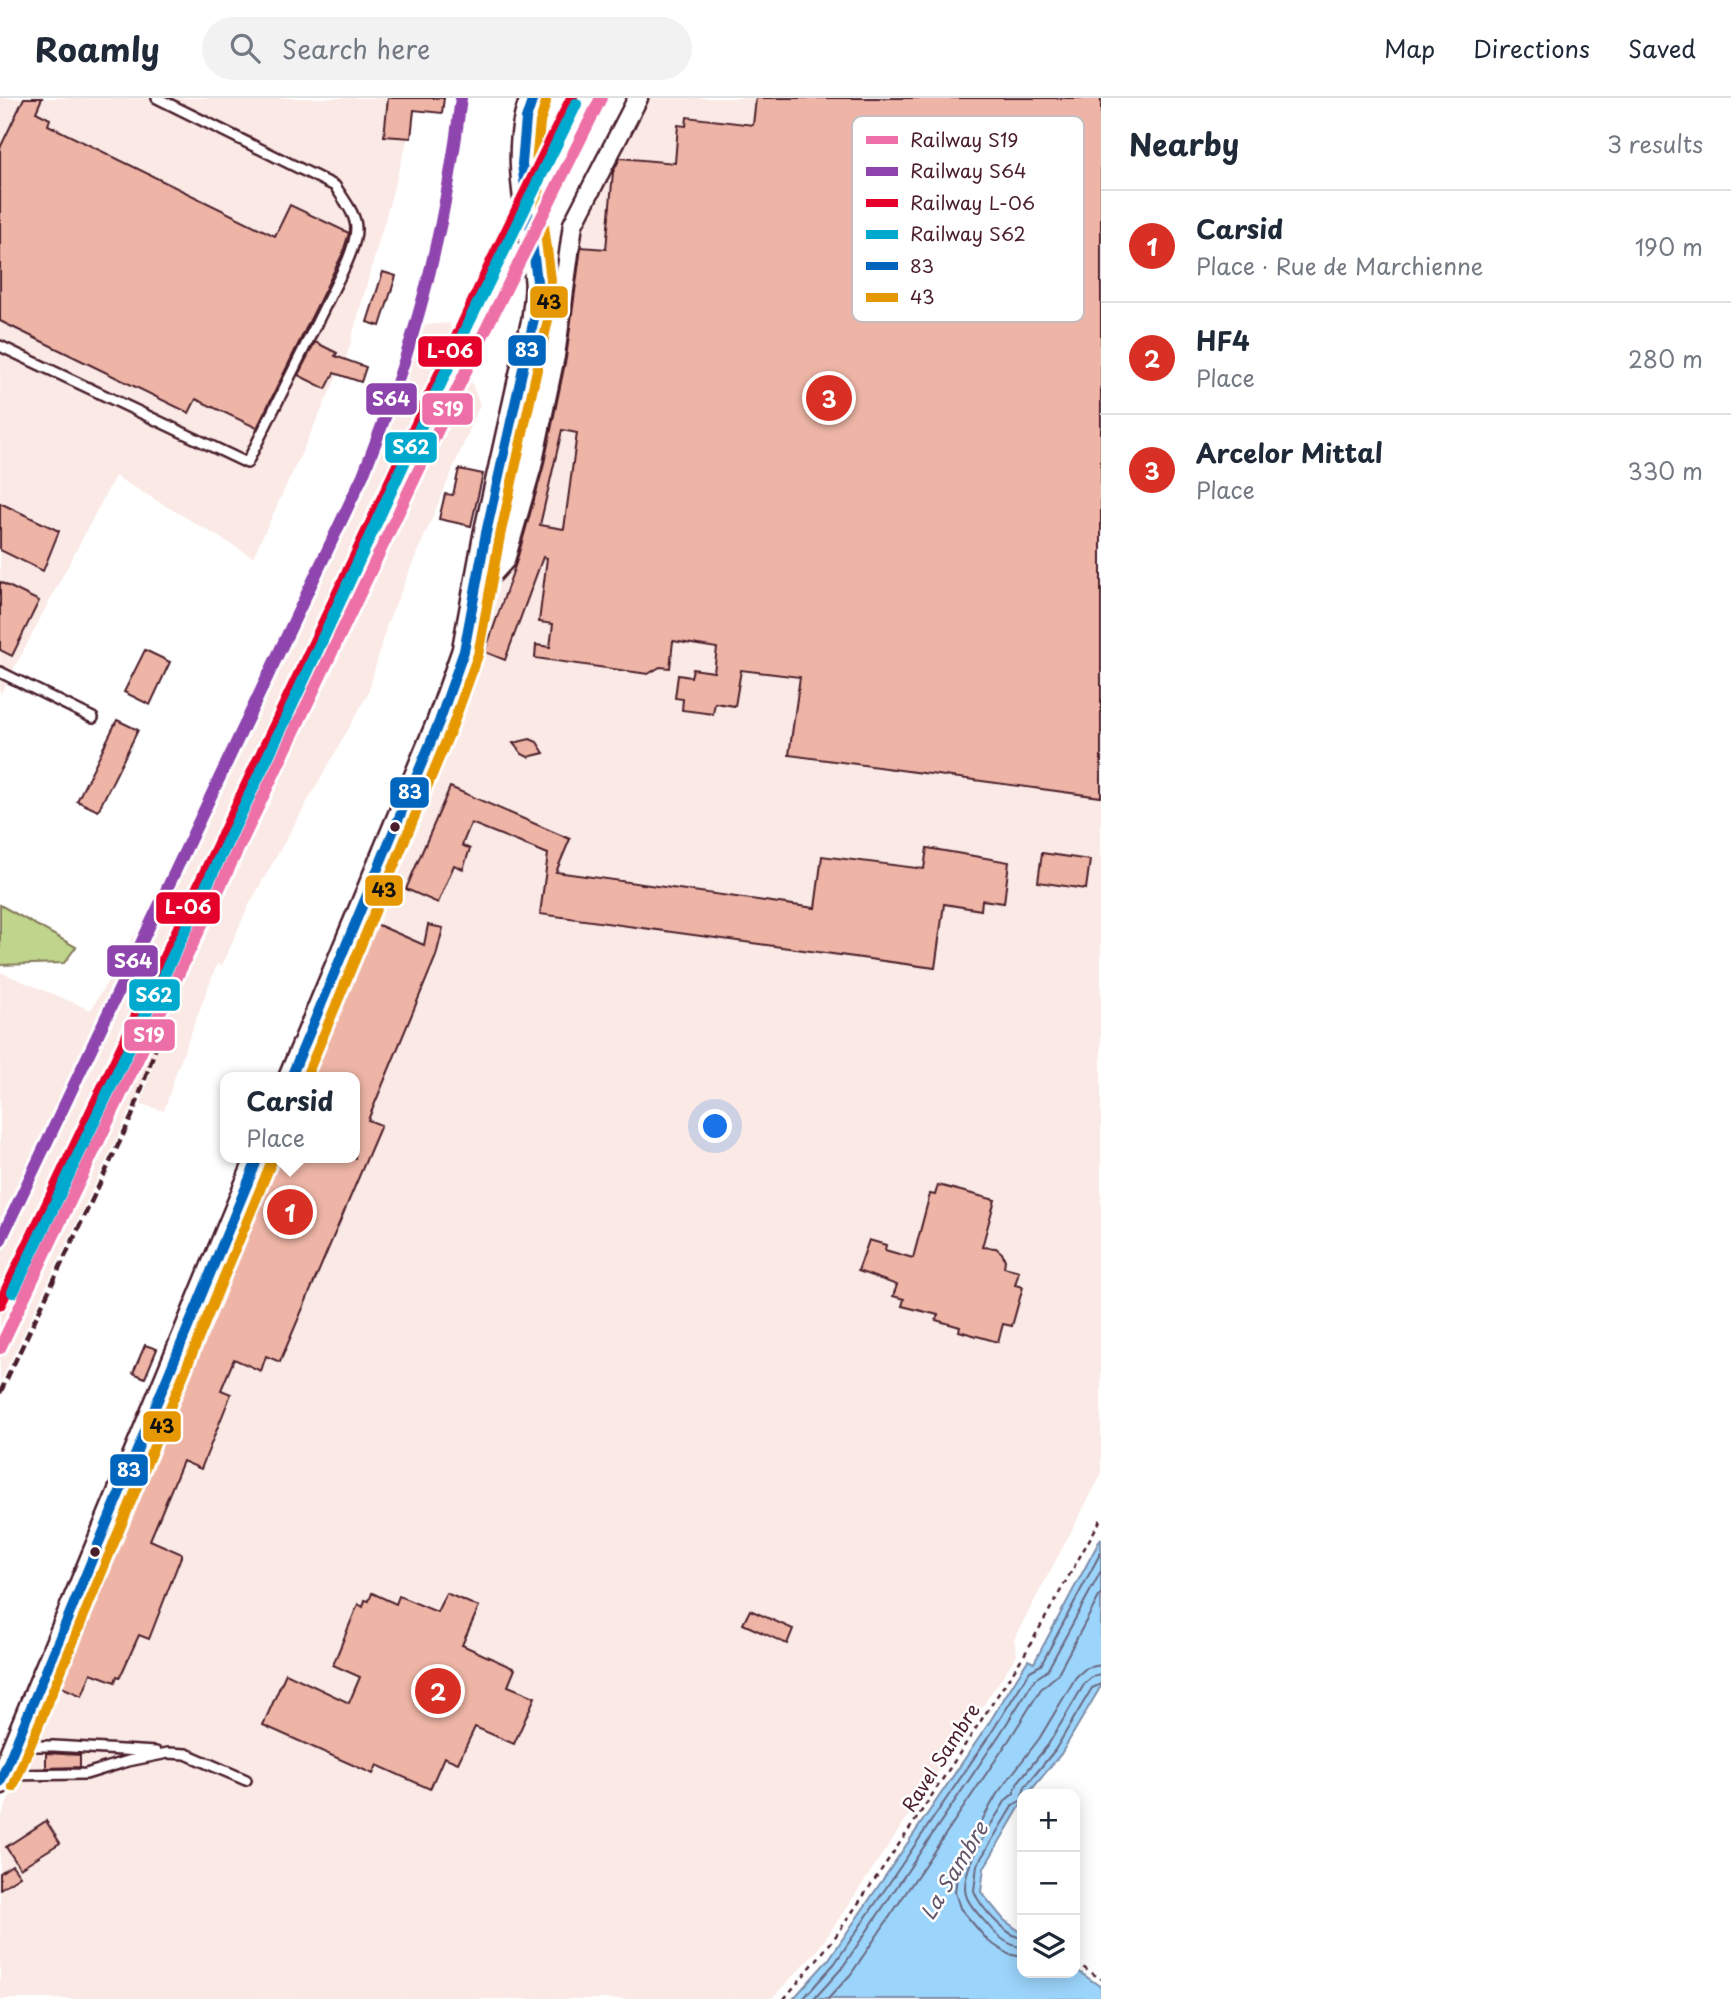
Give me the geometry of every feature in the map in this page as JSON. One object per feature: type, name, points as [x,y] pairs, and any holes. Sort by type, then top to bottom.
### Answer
[{"type":"main road","points":[[294,1072],[439,722],[464,651],[486,533],[534,318],[537,284],[522,144],[527,101]]},
{"type":"main road","points":[[2,1778],[256,1163]]},
{"type":"street","points":[[475,593],[505,560],[531,466],[555,356],[573,224],[638,98]]},
{"type":"lane","points":[[0,346],[247,463],[347,262],[357,240],[356,224],[350,208],[335,186],[157,98]]},
{"type":"lane","points":[[0,672],[93,718]]},
{"type":"lane","points":[[15,1746],[186,1754],[246,1780]]},
{"type":"lane","points":[[2,1778],[86,1774],[128,1761],[168,1753]]},
{"type":"path","name":"Ravel Sambre","points":[[784,1999],[833,1940],[915,1821],[1026,1651],[1101,1519]]},
{"type":"path","points":[[1080,1965],[1101,1979]]},
{"type":"shaded area","points":[[0,98],[419,98],[347,355],[253,557],[115,476],[0,695]]},
{"type":"shaded area","points":[[644,98],[1101,98],[1101,1475],[1014,1639],[1017,1655],[817,1951],[771,1999],[0,1999],[0,1821],[125,1507],[273,1163],[360,1163],[360,1072],[312,1072],[401,867],[477,659],[529,447],[567,253]]},
{"type":"shaded area","points":[[449,323],[480,405],[387,624],[368,694],[249,905],[222,965],[217,964],[164,1111],[141,1104],[155,1058],[0,1383],[0,972],[91,1010],[137,930],[353,488],[407,327]]},
{"type":"green space","points":[[0,905],[76,947],[64,963],[0,965]]},
{"type":"water","name":"La Sambre","points":[[1101,1538],[1101,1686],[1061,1754],[1032,1789],[1017,1789],[1017,1812],[984,1868],[981,1892],[1004,1920],[1017,1929],[1017,1978],[1080,1978],[1080,1972],[1101,1987],[1101,1999],[793,1999],[829,1959],[987,1726],[1028,1660],[1034,1663]]},
{"type":"building","points":[[24,98],[42,98],[36,112],[50,119],[48,125],[275,236],[290,205],[349,233],[342,255],[257,428],[196,399],[189,413],[0,321],[0,148]]},
{"type":"building","points":[[388,98],[444,98],[442,113],[414,110],[411,138],[384,136]]},
{"type":"building","points":[[756,98],[1101,98],[1101,797],[789,755],[800,677],[741,670],[735,706],[715,703],[713,714],[682,710],[683,699],[675,698],[678,675],[691,677],[693,669],[714,672],[717,648],[673,641],[670,668],[660,667],[648,674],[535,658],[536,645],[550,647],[553,624],[539,622],[547,558],[543,557],[505,660],[485,652],[516,563],[543,468],[566,358],[581,247],[606,249],[613,172],[620,158],[675,163],[678,125],[686,126],[687,117],[753,125]],"holes":[[[562,430],[577,433],[564,529],[540,525]]]},
{"type":"building","points":[[383,272],[396,276],[380,326],[367,322]]},
{"type":"building","points":[[315,342],[337,353],[335,356],[366,367],[361,382],[334,373],[326,389],[298,375]]},
{"type":"building","points":[[459,469],[483,474],[471,526],[439,519],[445,494],[453,495]]},
{"type":"building","points":[[0,503],[59,531],[43,571],[0,550]]},
{"type":"building","points":[[0,582],[39,601],[12,656],[0,650]]},
{"type":"building","points":[[145,650],[170,662],[150,705],[124,692]]},
{"type":"building","points":[[117,720],[138,730],[98,811],[77,801]]},
{"type":"building","points":[[530,739],[537,742],[544,753],[528,757],[513,743]]},
{"type":"building","points":[[450,787],[570,839],[556,872],[815,908],[822,856],[924,869],[927,848],[1009,862],[1004,903],[982,900],[981,910],[944,904],[935,968],[540,914],[548,854],[471,823],[462,845],[470,849],[463,869],[454,865],[438,903],[406,889]]},
{"type":"building","points":[[1042,853],[1090,860],[1086,889],[1038,882]]},
{"type":"building","points":[[376,924],[424,945],[428,925],[443,928],[436,956],[368,1120],[381,1125],[280,1362],[266,1356],[261,1371],[234,1359],[221,1390],[231,1394],[201,1469],[183,1461],[150,1540],[182,1554],[149,1639],[139,1635],[120,1677],[117,1676],[115,1682],[91,1673],[82,1696],[59,1686],[276,1163],[360,1163],[360,1072],[314,1072]]},
{"type":"building","points":[[938,1185],[995,1200],[982,1247],[996,1248],[1002,1253],[1004,1267],[1019,1271],[1015,1285],[1023,1287],[1012,1326],[1003,1324],[998,1342],[959,1331],[960,1327],[936,1320],[938,1315],[902,1306],[904,1299],[893,1296],[897,1285],[858,1271],[869,1240],[886,1245],[885,1250],[913,1258],[930,1194],[935,1195]]},
{"type":"building","points":[[145,1345],[157,1349],[145,1378],[133,1373]]},
{"type":"building","points":[[372,1593],[396,1604],[399,1596],[437,1612],[446,1593],[479,1607],[462,1645],[515,1669],[508,1686],[535,1697],[514,1744],[475,1727],[458,1763],[444,1757],[430,1789],[377,1765],[373,1774],[263,1725],[286,1673],[349,1703],[360,1677],[333,1665],[358,1604],[363,1607],[365,1600],[369,1601]]},
{"type":"building","points":[[750,1610],[793,1629],[787,1644],[743,1624]]},
{"type":"building","points":[[46,1753],[80,1755],[80,1767],[46,1768]]},
{"type":"building","points":[[46,1821],[60,1843],[20,1868],[6,1847]]},
{"type":"building","points":[[12,1865],[20,1876],[0,1889],[0,1873]]},
{"type":"railway","points":[[0,1393],[132,1116],[191,946]]},
{"type":"rail line","name":"S64","points":[[0,1241],[363,475],[398,381],[425,290],[446,197],[461,98]]},
{"type":"rail line","name":"L-06","points":[[0,1304],[371,523],[492,261],[572,98]]},
{"type":"rail line","name":"S19","points":[[0,1348],[485,331],[601,98]]},
{"type":"rail line","name":"S62","points":[[13,1292],[281,729],[469,322],[576,104]]},
{"type":"transit line","name":"83","points":[[293,1072],[439,722],[464,651],[486,533],[534,319],[537,281],[522,164],[526,119],[533,98]]},
{"type":"transit line","name":"43","points":[[308,1072],[452,727],[478,655],[500,536],[548,320],[551,280],[536,164],[540,122],[546,102]]},
{"type":"transit line","name":"83","points":[[0,1782],[256,1163]]},
{"type":"transit line","name":"43","points":[[13,1787],[271,1163]]},
{"type":"place","name":"Arcelor Mittal","points":[[829,398]]},
{"type":"place","name":"Carsid","points":[[290,1212]]},
{"type":"place","name":"HF4","points":[[438,1691]]}]
